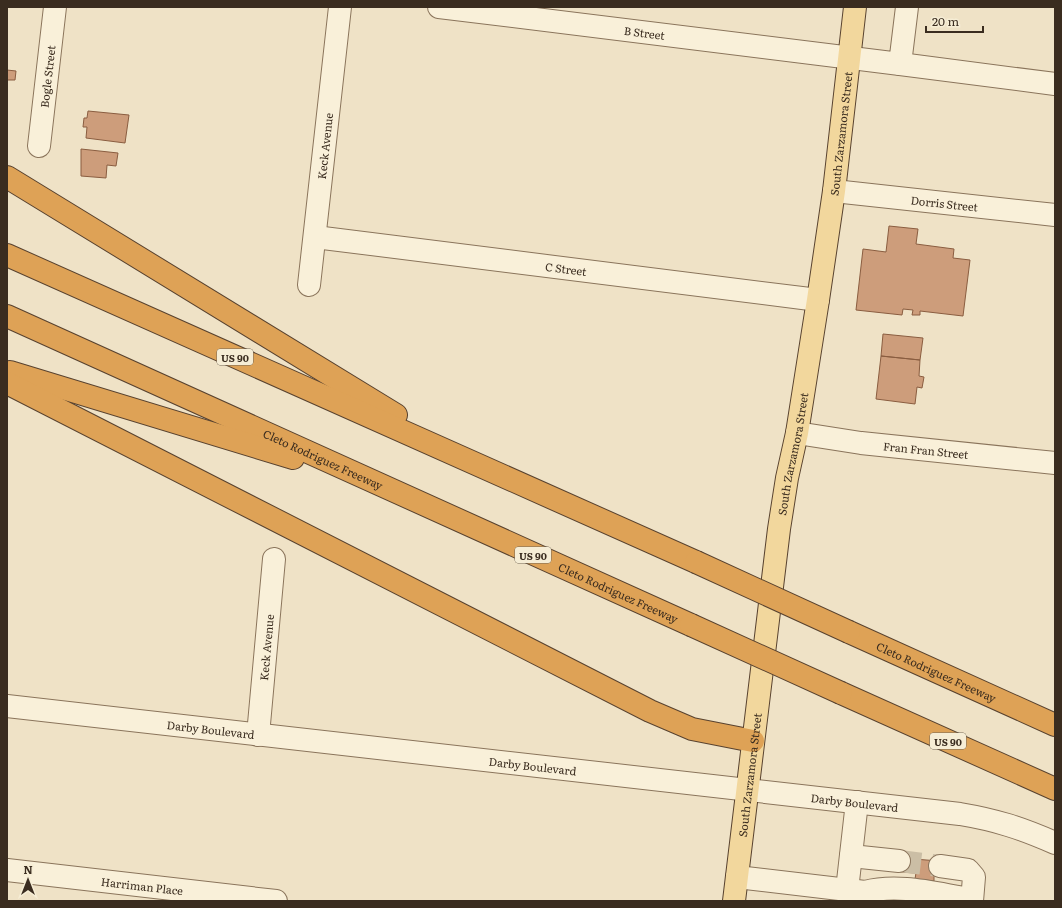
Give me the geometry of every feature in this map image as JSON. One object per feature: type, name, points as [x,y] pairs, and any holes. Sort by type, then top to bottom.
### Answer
[{"type":"highway","points":[[7,177],[463,457]]},
{"type":"highway","name":"Cleto Rodriguez Freeway","points":[[7,255],[192,339],[463,457],[1055,725]]},
{"type":"highway","name":"Cleto Rodriguez Freeway","points":[[7,316],[376,484],[1055,789]]},
{"type":"highway","points":[[7,372],[376,484]]},
{"type":"highway","points":[[7,383],[650,711],[692,729],[753,741]]},
{"type":"main road","name":"South Zarzamora Street","points":[[734,901],[779,529],[787,478],[797,433],[834,191],[855,7]]},
{"type":"street","name":"Bogle Street","points":[[39,146],[55,7]]},
{"type":"street","name":"Keck Avenue","points":[[309,285],[340,7]]},
{"type":"street","name":"B Street","points":[[439,7],[849,57],[1055,84]]},
{"type":"street","points":[[900,64],[906,7]]},
{"type":"street","name":"Dorris Street","points":[[834,191],[1055,215]]},
{"type":"street","name":"C Street","points":[[315,236],[818,300]]},
{"type":"street","name":"Fran Fran Street","points":[[797,433],[862,443],[1055,463]]},
{"type":"street","name":"Keck Avenue","points":[[258,735],[274,559]]},
{"type":"street","name":"Darby Boulevard","points":[[7,706],[960,814],[994,820],[1021,828],[1055,843]]},
{"type":"street","points":[[857,802],[851,856],[859,894]]},
{"type":"street","points":[[851,856],[899,861]]},
{"type":"street","points":[[737,877],[796,892],[859,894],[881,888],[896,888],[972,900],[974,877],[968,870],[940,866]]},
{"type":"street","name":"Harriman Place","points":[[7,870],[276,901]]},
{"type":"building","points":[[7,70],[16,71],[15,80],[7,80]]},
{"type":"building","points":[[88,111],[129,115],[125,143],[86,138],[87,127],[83,127],[84,118],[87,118]]},
{"type":"building","points":[[81,149],[118,153],[116,166],[107,165],[106,178],[81,176]]},
{"type":"building","points":[[889,226],[918,229],[916,244],[954,249],[953,258],[970,260],[963,316],[920,311],[920,315],[912,315],[913,310],[903,309],[902,315],[856,310],[863,249],[886,252]]},
{"type":"building","points":[[883,334],[923,338],[920,360],[881,356]]},
{"type":"building","points":[[881,356],[920,360],[919,376],[924,377],[922,388],[917,387],[915,404],[876,399]]},
{"type":"building","points":[[901,858],[939,861],[938,876],[934,875],[934,881],[915,879],[916,873],[900,872]]},
{"type":"tunnel","points":[[899,861],[940,866]]}]
